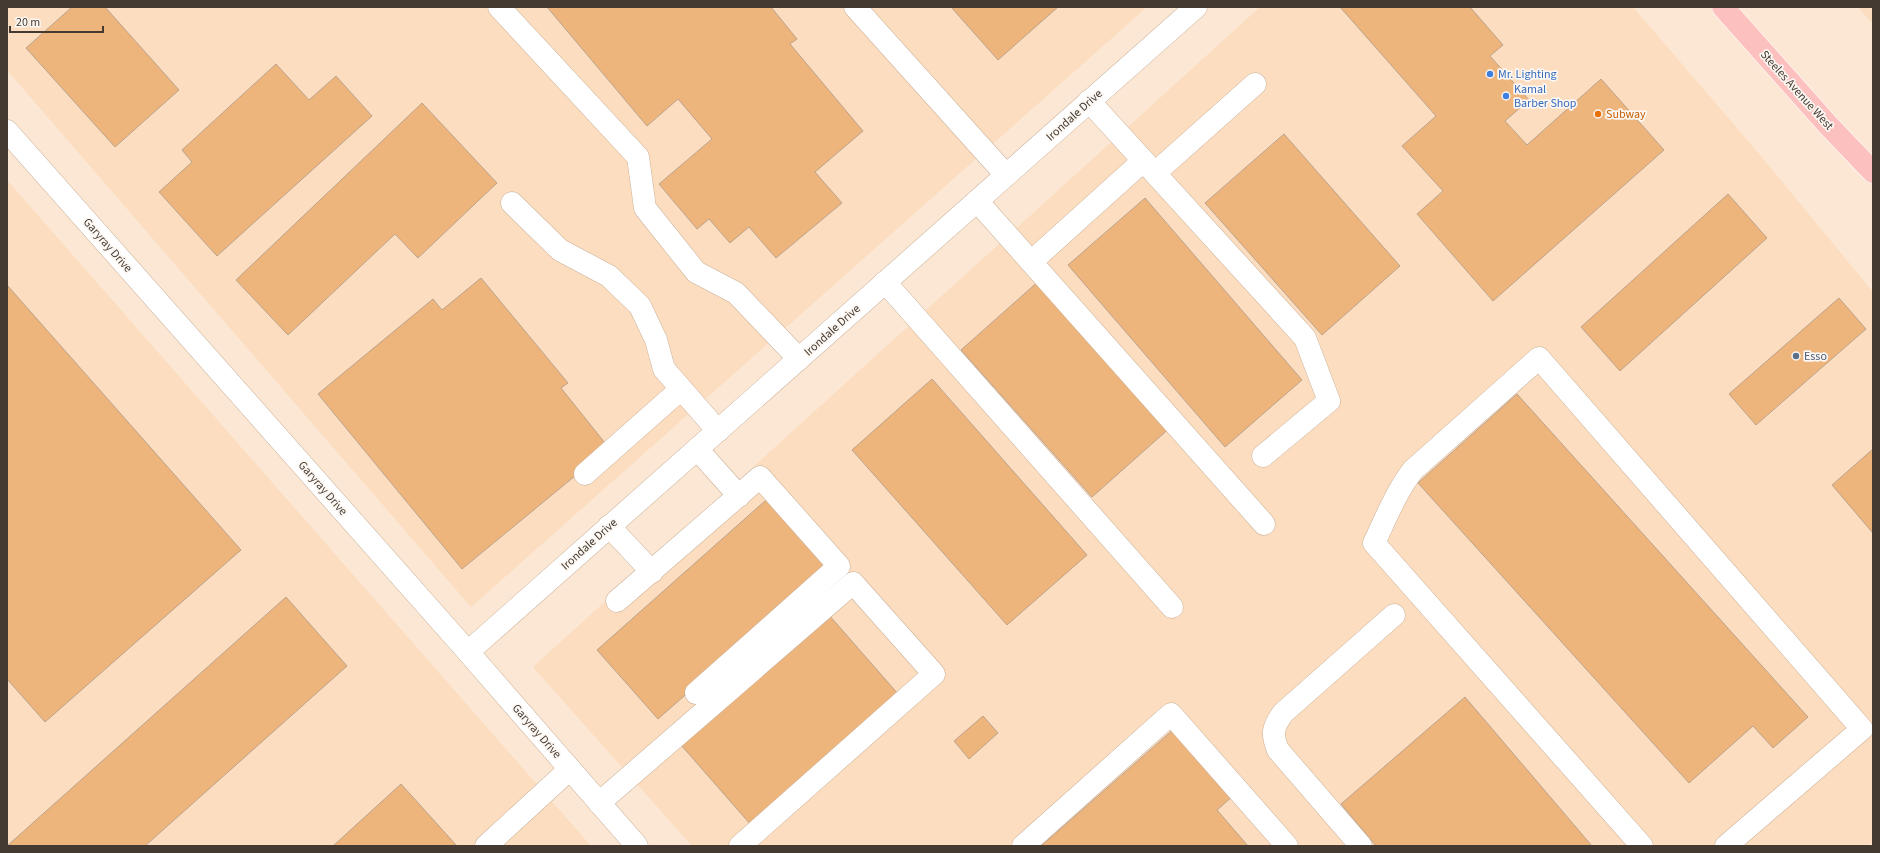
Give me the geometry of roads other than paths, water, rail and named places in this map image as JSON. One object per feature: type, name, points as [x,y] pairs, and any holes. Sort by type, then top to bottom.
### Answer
[{"type":"main road","name":"Steeles Avenue West","points":[[1723,7],[1828,125],[1873,172]]},
{"type":"street","points":[[855,7],[1006,175]]},
{"type":"street","name":"Irondale Drive","points":[[468,652],[1196,7]]},
{"type":"street","points":[[499,8],[638,157],[645,208],[696,272],[736,293],[798,359]]},
{"type":"street","points":[[1031,262],[1255,84]]},
{"type":"street","points":[[1089,102],[1305,338],[1329,401],[1263,456]]},
{"type":"street","name":"Garyray Drive","points":[[7,131],[468,652],[637,846]]},
{"type":"street","points":[[977,201],[1264,524]]},
{"type":"street","points":[[512,203],[560,250],[609,276],[640,306],[656,340],[664,369],[718,431]]},
{"type":"street","points":[[885,282],[1172,607]]},
{"type":"street","points":[[1642,846],[1374,543],[1404,481],[1413,470],[1539,358],[1862,729],[1726,846]]},
{"type":"street","points":[[585,474],[681,389]]},
{"type":"street","points":[[697,449],[739,496]]},
{"type":"street","points":[[617,601],[760,477],[839,566],[696,693]]},
{"type":"street","points":[[610,526],[652,572]]},
{"type":"street","points":[[599,803],[853,583],[934,674],[740,846]]},
{"type":"street","points":[[1361,846],[1278,750],[1274,740],[1274,726],[1283,713],[1394,616]]},
{"type":"street","points":[[1023,846],[1171,714],[1287,846]]},
{"type":"street","points":[[486,846],[570,768]]},
{"type":"place","name":"Mr. Lighting","points":[[1490,74]]},
{"type":"place","name":"Kamal Barber Shop","points":[[1506,96]]},
{"type":"place","name":"Subway","points":[[1598,114]]},
{"type":"place","name":"Esso","points":[[1796,356]]}]
